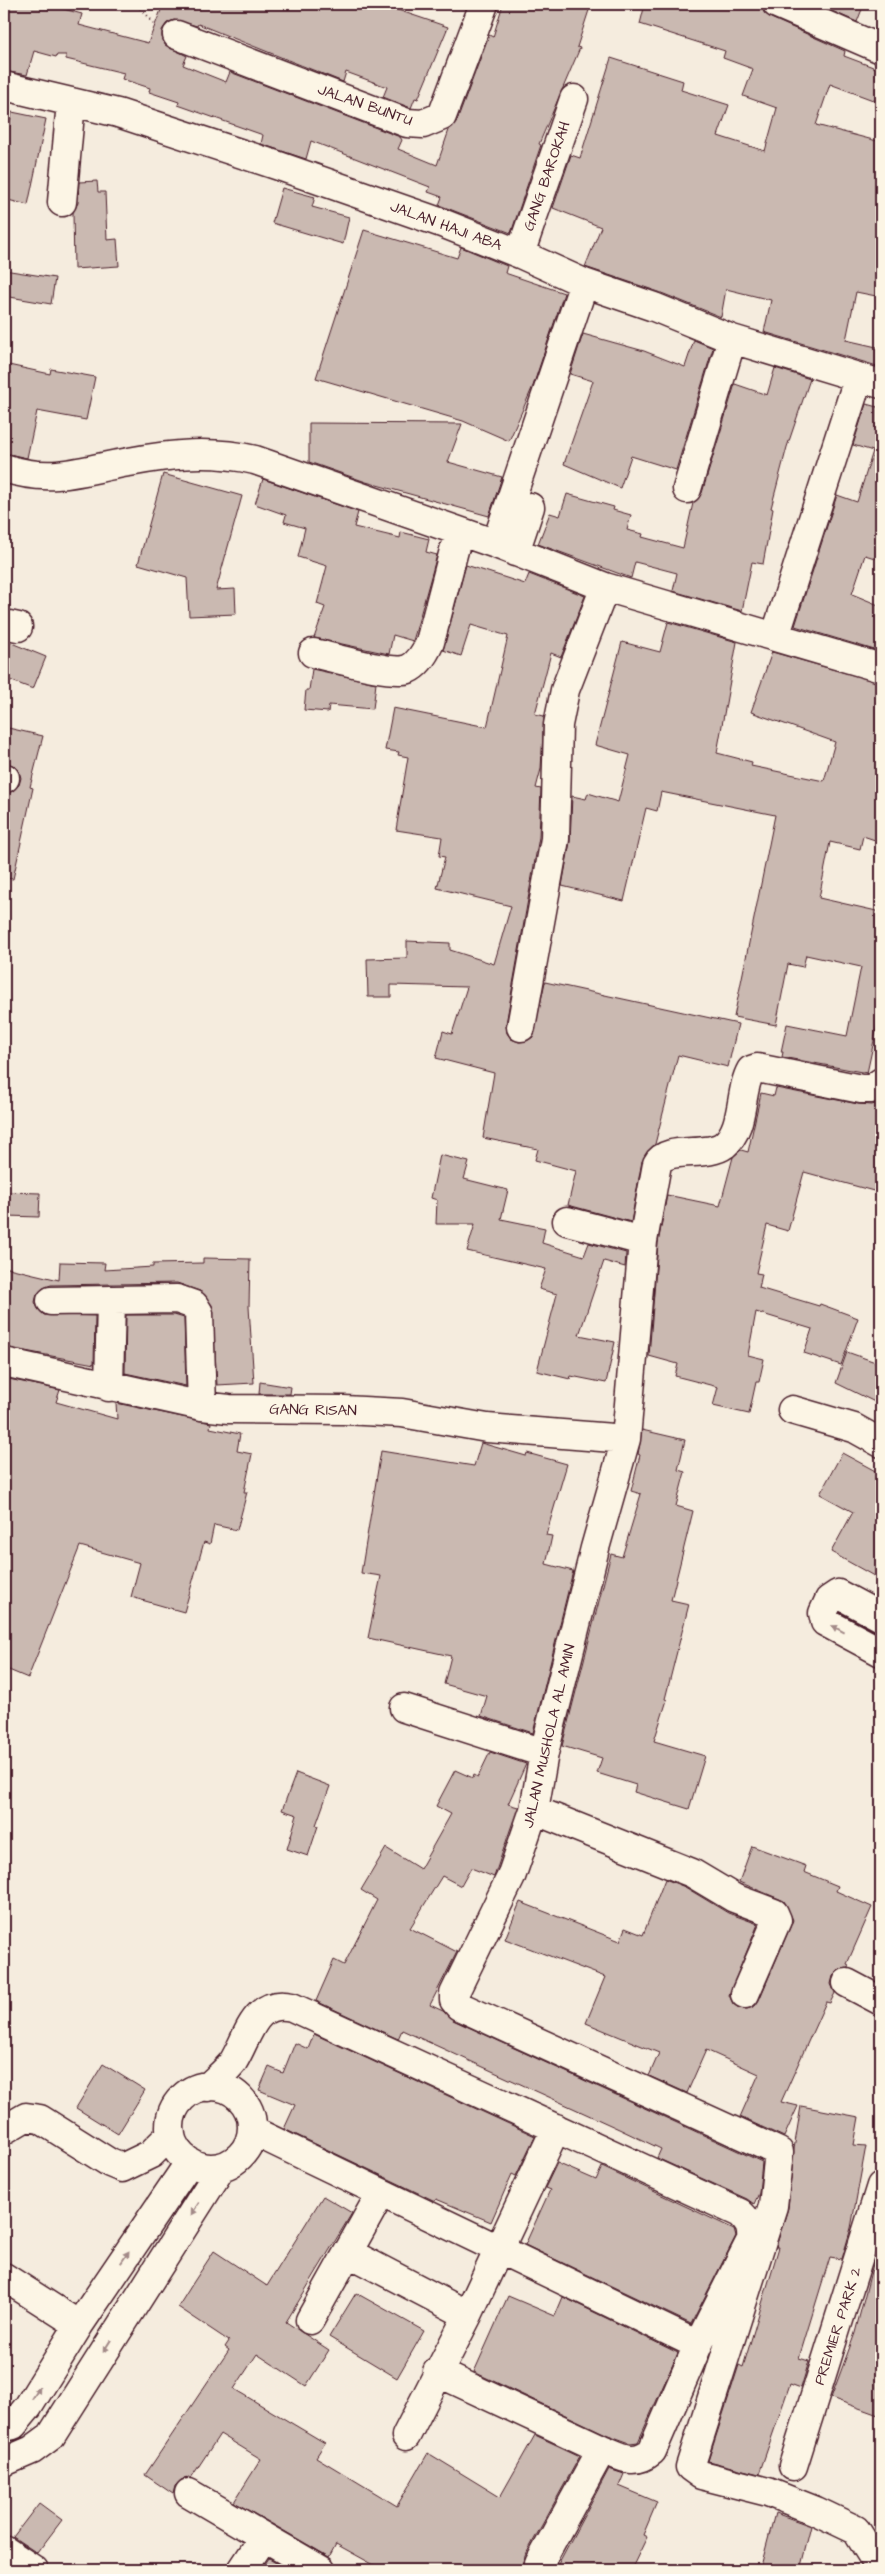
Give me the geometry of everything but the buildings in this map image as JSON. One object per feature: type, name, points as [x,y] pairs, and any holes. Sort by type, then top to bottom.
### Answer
[{"type":"street","points":[[777,4],[881,49]]},
{"type":"street","name":"JALAN BUNTU","points":[[177,35],[407,123],[423,124],[442,116],[476,6]]},
{"type":"street","name":"JALAN HAJI ABA","points":[[4,86],[118,113],[279,166],[520,254],[584,283],[654,307],[732,339],[875,380]]},
{"type":"street","name":"GANG BAROKAH","points":[[520,254],[574,99]]},
{"type":"street","points":[[62,202],[71,102]]},
{"type":"street","points":[[506,548],[584,283]]},
{"type":"street","points":[[687,489],[732,339]]},
{"type":"street","points":[[775,637],[875,380]]},
{"type":"street","points":[[4,468],[33,475],[54,476],[77,474],[128,462],[199,453],[226,454],[255,460],[506,548],[605,587],[881,668]]},
{"type":"street","points":[[506,548],[530,507]]},
{"type":"street","points":[[313,653],[394,670],[410,668],[426,651],[430,642],[459,531]]},
{"type":"street","points":[[521,1027],[555,839],[558,725],[565,690],[605,587]]},
{"type":"street","name":"JALAN MUSHOLA AL AMIN","points":[[881,1082],[872,1089],[861,1089],[757,1068],[751,1070],[746,1083],[742,1108],[729,1138],[722,1146],[687,1154],[669,1154],[660,1158],[643,1241],[626,1439],[595,1548],[544,1753],[534,1810],[511,1877],[454,1994],[454,2000],[459,2006],[779,2152],[780,2158],[773,2206],[690,2467],[701,2475],[768,2492],[816,2511],[856,2530],[873,2557],[881,2558]]},
{"type":"street","points":[[567,1221],[643,1241]]},
{"type":"street","points":[[51,1301],[177,1299],[194,1305],[198,1313],[202,1406]]},
{"type":"street","points":[[109,1387],[111,1300]]},
{"type":"street","name":"GANG RISAN","points":[[4,1362],[109,1387],[202,1406],[402,1414],[487,1428],[626,1439]]},
{"type":"street","points":[[792,1410],[854,1428],[881,1442]]},
{"type":"street","points":[[881,1617],[838,1594],[829,1600],[822,1613],[825,1622],[881,1652]]},
{"type":"street","points":[[404,1708],[544,1753]]},
{"type":"street","points":[[534,1810],[692,1873],[734,1898],[774,1913],[776,1920],[745,1994]]},
{"type":"street","points":[[847,1983],[881,2001]]},
{"type":"street","points":[[219,2089],[257,2017],[265,2008],[279,2004],[292,2007],[556,2128],[740,2214],[748,2220],[752,2229],[751,2240],[698,2345],[652,2450],[638,2460],[626,2458],[602,2449],[437,2372]]},
{"type":"street","points":[[197,2087],[219,2089],[240,2096],[248,2107],[252,2119],[250,2140],[236,2161],[221,2168],[204,2168],[180,2150],[169,2122],[178,2101],[197,2087]]},
{"type":"street","points":[[4,2130],[26,2117],[40,2119],[110,2163],[122,2168],[151,2154],[180,2150]]},
{"type":"street","points":[[406,2436],[437,2372],[468,2315],[556,2128]]},
{"type":"street","points":[[250,2140],[283,2146],[698,2345]]},
{"type":"street","points":[[4,2427],[13,2425],[28,2407],[79,2325],[180,2150]]},
{"type":"street","points":[[4,2462],[32,2450],[50,2436],[221,2168]]},
{"type":"street","name":"PREMIER PARK 2","points":[[793,2466],[881,2186]]},
{"type":"street","points":[[310,2320],[381,2193]]},
{"type":"street","points":[[349,2253],[468,2315]]},
{"type":"street","points":[[4,2277],[79,2325]]},
{"type":"street","points":[[539,2570],[539,2564],[602,2449]]},
{"type":"street","points":[[189,2493],[321,2570]]},
{"type":"street","points":[[242,2570],[264,2537]]},
{"type":"street","points":[[4,2550],[34,2570]]}]
